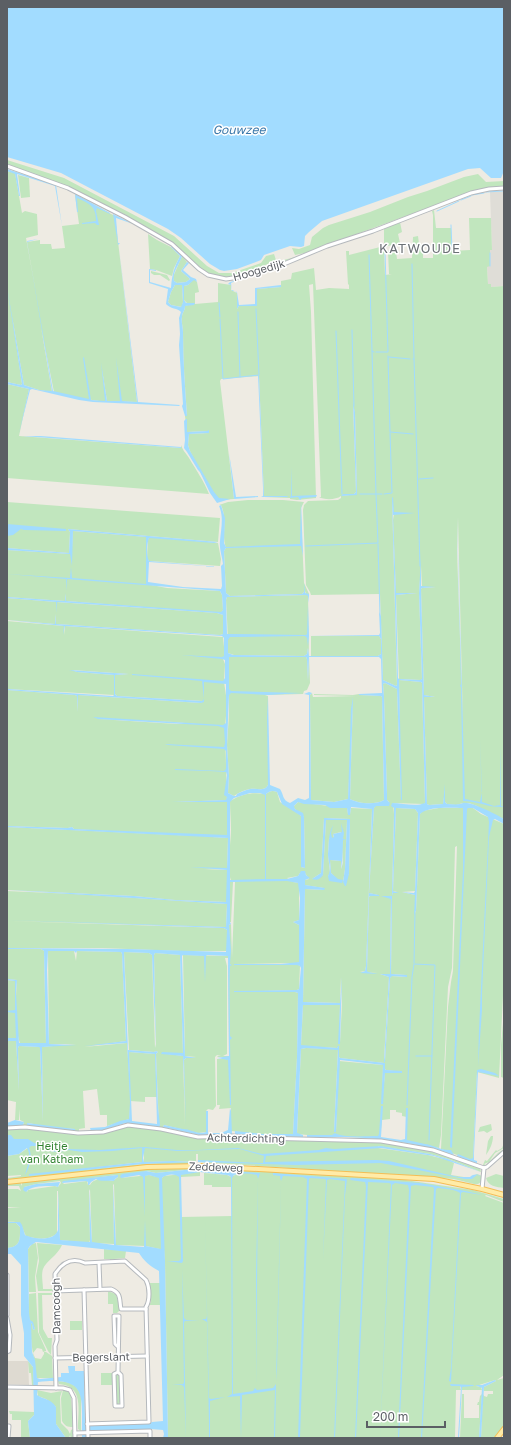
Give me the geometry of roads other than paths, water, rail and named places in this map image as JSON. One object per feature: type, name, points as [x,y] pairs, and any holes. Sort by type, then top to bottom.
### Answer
[{"type":"main road","name":"Zeddeweg","points":[[7,1182],[142,1168],[220,1166],[366,1174],[425,1179],[487,1188],[504,1194]]},
{"type":"main road","points":[[497,1438],[504,1429]]},
{"type":"street","name":"Hoogedijk","points":[[7,166],[68,188],[125,217],[172,244],[208,275],[226,279],[240,277],[279,266],[327,246],[373,231],[471,194],[489,189],[504,188]]},
{"type":"street","name":"Achterdichting","points":[[7,1128],[25,1127],[48,1131],[83,1133],[103,1132],[128,1125],[161,1128],[198,1137],[233,1136],[381,1141],[433,1150],[484,1168]]},
{"type":"street","points":[[482,1188],[484,1168],[504,1152]]},
{"type":"street","name":"Damcoogh","points":[[56,1388],[55,1274],[64,1263],[81,1261],[85,1263],[110,1262],[114,1260],[125,1261],[146,1280],[148,1284],[149,1302],[146,1309],[149,1422],[87,1424]]},
{"type":"street","points":[[99,1263],[100,1289]]},
{"type":"street","points":[[7,1275],[7,1315]]},
{"type":"street","points":[[55,1291],[110,1289],[116,1292],[120,1298],[120,1309],[146,1309]]},
{"type":"street","points":[[84,1290],[88,1438]]},
{"type":"street","points":[[117,1346],[119,1344],[119,1316],[114,1316],[118,1372],[121,1375],[122,1406],[115,1406],[114,1374],[118,1372]]},
{"type":"street","points":[[7,1318],[10,1335],[9,1351],[7,1352]]},
{"type":"street","name":"Begerslant","points":[[55,1358],[148,1356]]},
{"type":"street","points":[[7,1388],[67,1389],[72,1393],[74,1398],[75,1438]]},
{"type":"street","points":[[7,1426],[9,1426],[8,1438]]},
{"type":"street","points":[[75,1433],[150,1431],[150,1438]]},
{"type":"water","name":"Gouwzee","points":[[7,7],[504,7],[504,171],[501,178],[491,178],[480,168],[468,169],[322,221],[305,236],[304,246],[290,246],[264,255],[261,260],[237,269],[224,271],[220,270],[210,264],[181,238],[168,229],[61,173],[7,157]]},
{"type":"water","points":[[7,169],[56,185],[62,226],[55,186],[17,174],[19,196],[15,174],[7,171]]},
{"type":"water","points":[[75,194],[110,214],[97,208],[96,211],[99,225],[95,223],[82,224],[96,221],[96,216],[89,204],[77,198],[77,212]]},
{"type":"water","points":[[113,214],[133,224],[116,218],[118,243],[120,243],[118,245]]},
{"type":"water","points":[[172,246],[182,256],[175,271],[174,281],[177,283],[186,282],[190,279],[181,271],[187,262],[189,263],[183,270],[191,277],[196,279],[197,282],[194,280],[188,285],[184,286],[184,300],[186,303],[195,303],[194,305],[185,306],[182,316],[187,416],[185,416],[182,406],[179,345],[179,318],[181,312],[166,304],[168,289],[149,283],[149,269],[156,270],[150,270],[150,282],[171,288],[174,271],[180,256],[171,247]],"holes":[[[175,285],[182,285],[183,302],[181,307],[171,305],[168,302],[171,292]]]},
{"type":"water","points":[[119,248],[138,402],[180,405],[93,402],[32,389],[30,390],[19,433],[29,389],[7,384],[7,382],[22,384],[7,287],[24,385],[39,390],[52,391],[31,263],[53,391],[89,399],[84,357],[91,400],[105,401],[101,362],[107,401],[120,401],[116,357],[122,401],[137,402]]},
{"type":"water","points":[[238,280],[231,283],[232,290],[234,291],[232,291],[231,285],[228,284]]},
{"type":"water","points":[[281,285],[281,287],[257,289],[257,306],[239,306],[237,309],[237,293],[235,291],[237,292],[239,305],[255,304],[255,288]]},
{"type":"water","points":[[258,375],[264,496],[288,497],[261,497],[263,496],[263,488]]},
{"type":"water","points":[[353,402],[355,412],[357,495],[341,496],[343,494],[354,494],[356,492]]},
{"type":"water","points":[[186,419],[187,432],[209,430],[209,433],[189,434],[188,445],[214,492],[219,498],[230,499],[217,503],[210,493],[200,472],[184,448],[184,421]]},
{"type":"water","points":[[23,436],[41,436],[181,448]]},
{"type":"water","points":[[229,453],[236,497],[258,497],[234,499]]},
{"type":"water","points":[[291,467],[292,496],[317,495],[316,497],[302,498],[300,500],[298,497],[290,498]]},
{"type":"water","points":[[393,497],[394,512],[415,513],[393,515],[396,593],[417,593],[396,595],[398,678],[422,679],[419,593],[421,558],[421,586],[436,587],[421,589],[424,695],[435,697],[424,697],[427,804],[443,804],[445,784],[445,802],[447,804],[472,804],[504,819],[504,824],[495,819],[493,820],[489,837],[482,1010],[478,1067],[489,822],[488,817],[473,808],[467,809],[452,1148],[450,1147],[463,870],[463,808],[434,809],[424,811],[420,814],[416,911],[414,915],[415,895],[402,892],[414,893],[415,891],[418,813],[415,809],[396,808],[393,891],[399,893],[393,893],[392,896],[394,808],[391,806],[392,803],[413,805],[425,803],[421,682],[399,680],[402,800],[397,689],[385,683],[383,684],[387,800],[390,803],[389,806],[376,806],[374,808],[369,893],[379,896],[369,897],[367,971],[378,974],[360,973],[365,971],[366,966],[372,809],[351,807],[350,815],[348,815],[347,808],[330,808],[325,805],[304,804],[298,802],[294,806],[295,809],[303,813],[304,817],[305,868],[301,867],[301,816],[282,804],[277,792],[271,791],[266,794],[266,879],[287,879],[298,876],[301,871],[305,871],[306,875],[310,878],[305,880],[305,885],[325,888],[324,890],[305,889],[303,1002],[340,1003],[342,977],[340,1044],[338,1044],[340,1005],[303,1005],[301,1045],[337,1048],[339,1046],[340,1058],[385,1063],[386,1070],[402,1071],[402,1073],[385,1073],[383,1104],[381,1104],[383,1065],[340,1060],[336,1132],[334,1132],[338,1050],[301,1049],[297,1133],[303,1135],[303,1137],[235,1134],[235,1131],[262,1134],[293,1134],[297,1057],[298,993],[234,992],[299,989],[300,966],[234,965],[299,962],[299,925],[293,922],[299,920],[300,898],[298,883],[287,881],[230,882],[231,924],[229,925],[231,951],[230,964],[232,965],[230,966],[230,1036],[232,1038],[230,1040],[231,1105],[228,1060],[217,1058],[229,1056],[228,956],[206,956],[205,982],[204,956],[182,956],[185,1056],[196,1058],[186,1058],[184,1060],[186,1126],[183,1056],[161,1054],[162,1052],[183,1053],[180,955],[155,953],[154,955],[156,1049],[152,955],[149,953],[124,952],[128,1050],[158,1052],[156,1054],[159,1127],[125,1123],[105,1130],[91,1131],[90,1128],[105,1127],[129,1119],[130,1102],[127,1043],[84,1046],[126,1041],[121,952],[77,951],[76,953],[74,951],[48,951],[47,970],[49,1044],[77,1045],[42,1047],[43,1122],[39,1047],[19,1046],[18,1048],[19,1091],[16,1041],[7,1041],[7,1038],[16,1038],[15,1013],[7,1012],[15,1010],[15,981],[7,979],[17,980],[16,993],[19,1043],[46,1043],[44,951],[41,949],[7,948],[128,949],[226,952],[227,930],[224,928],[7,920],[226,927],[227,904],[7,890],[226,902],[227,870],[190,867],[227,868],[228,838],[7,827],[72,827],[74,829],[227,835],[227,802],[171,802],[226,800],[227,797],[224,795],[227,775],[226,772],[175,769],[224,771],[226,769],[226,751],[224,749],[165,744],[224,747],[224,728],[218,726],[98,719],[93,717],[223,725],[226,723],[226,684],[204,682],[204,699],[202,681],[132,674],[223,681],[225,678],[225,660],[181,655],[222,657],[224,656],[224,638],[222,636],[65,626],[63,635],[64,626],[7,620],[55,624],[56,614],[56,624],[223,634],[223,615],[217,613],[57,602],[56,613],[56,602],[7,598],[65,601],[66,593],[66,601],[221,612],[223,610],[222,595],[220,591],[67,579],[66,591],[66,579],[7,574],[70,578],[71,567],[72,578],[146,584],[146,537],[73,531],[72,566],[70,554],[7,550],[7,548],[69,553],[70,532],[68,529],[218,542],[214,543],[149,538],[147,556],[149,561],[220,567],[149,562],[148,582],[183,587],[221,589],[221,566],[223,564],[220,544],[222,519],[219,506],[221,505],[225,518],[224,543],[226,547],[300,544],[301,501],[303,556],[301,546],[226,548],[224,551],[226,593],[230,596],[302,594],[304,592],[304,583],[305,593],[309,594],[309,603],[308,596],[306,595],[227,597],[227,634],[306,635],[308,605],[309,636],[379,635],[379,612],[381,616],[383,680],[396,686],[392,498]],"holes":[[[305,636],[307,638],[308,646],[309,636],[379,636],[381,639],[381,654],[378,656],[309,656],[308,648],[307,654],[304,656],[233,655],[228,653],[228,640],[230,637]],[[229,657],[306,657],[308,681],[309,657],[379,657],[381,659],[382,693],[359,695],[382,697],[384,800],[377,803],[367,803],[350,799],[353,697],[351,709],[348,799],[334,802],[311,800],[310,695],[312,693],[309,692],[304,694],[309,695],[309,798],[305,800],[298,798],[290,803],[284,799],[280,789],[270,785],[268,697],[268,785],[262,789],[245,790],[236,796],[228,793],[229,776],[227,745],[229,695],[231,693],[268,695],[302,693],[231,691],[229,689]],[[250,793],[260,793],[265,795],[265,879],[230,880],[230,802],[234,798]],[[129,1052],[155,1054],[157,1124],[132,1121]]]},
{"type":"water","points":[[457,517],[465,799],[480,802],[482,793],[482,802],[494,806],[463,801]]},
{"type":"water","points":[[7,524],[66,529],[66,531],[21,529],[13,535],[7,536]]},
{"type":"water","points":[[69,670],[129,674],[115,675],[115,694],[117,696],[202,701],[204,699],[204,702],[201,703],[78,695],[78,712],[77,696],[75,695],[7,689],[114,695],[114,675]]},
{"type":"water","points":[[500,745],[501,806],[504,807],[494,806],[500,805]]},
{"type":"water","points":[[324,818],[350,819],[349,874],[346,886],[343,882],[347,820],[326,820],[323,875],[321,878],[315,880],[312,879],[321,873]]},
{"type":"water","points":[[341,823],[344,833],[343,839],[346,840],[343,840],[342,870],[341,861],[330,860],[331,873],[338,879],[343,880],[342,883],[329,881],[328,876],[330,871],[328,854],[330,832],[333,825],[331,833],[332,838],[334,837],[333,834],[342,832]]},
{"type":"water","points":[[381,896],[392,896],[391,974],[407,975],[407,977],[392,976],[390,978],[385,1062],[389,977],[380,974],[390,974],[391,899]]},
{"type":"water","points":[[481,1069],[495,1073],[499,1076],[478,1072],[474,1153],[474,1160],[477,1161],[477,1163],[475,1163],[457,1156],[458,1154],[470,1159],[473,1158],[477,1070]]},
{"type":"water","points":[[381,1106],[383,1106],[381,1137],[401,1140],[405,1139],[406,1108],[408,1108],[407,1140],[451,1150],[454,1155],[427,1147],[386,1140],[344,1137],[307,1137],[307,1135],[332,1135],[335,1133],[349,1136],[378,1136]]},
{"type":"water","points":[[230,1108],[232,1134],[199,1135],[163,1127],[164,1125],[203,1133],[206,1132],[206,1111],[208,1111],[208,1133],[221,1133],[228,1130]]},
{"type":"water","points":[[15,1120],[24,1122],[23,1125],[7,1127],[7,1123]]},
{"type":"water","points":[[27,1123],[75,1129],[75,1132],[27,1126]]},
{"type":"water","points":[[7,1135],[11,1135],[14,1139],[28,1139],[55,1150],[67,1149],[99,1150],[145,1147],[177,1150],[238,1148],[262,1154],[319,1150],[326,1148],[334,1149],[381,1146],[430,1154],[448,1159],[481,1172],[434,1156],[381,1148],[266,1156],[265,1162],[376,1160],[389,1161],[458,1177],[470,1177],[477,1175],[472,1179],[465,1179],[381,1163],[295,1165],[198,1162],[198,1160],[263,1163],[264,1156],[240,1149],[177,1151],[145,1148],[143,1158],[144,1162],[195,1162],[143,1164],[29,1176],[29,1174],[142,1162],[142,1148],[112,1151],[82,1152],[69,1150],[58,1152],[50,1151],[41,1146],[31,1146],[29,1148],[31,1155],[30,1162],[25,1175],[29,1162],[27,1148],[19,1154],[7,1156]]},
{"type":"water","points":[[194,1169],[260,1173],[258,1179],[257,1175],[248,1174],[234,1175],[232,1178],[233,1394],[253,1391],[255,1388],[257,1390],[273,1388],[276,1384],[275,1438],[275,1390],[242,1395],[241,1438],[240,1396],[227,1397],[232,1394],[231,1178],[227,1175],[200,1172],[181,1175],[182,1263],[167,1261],[179,1261],[181,1259],[179,1177],[170,1174],[162,1178],[168,1438],[163,1438],[163,1430],[151,1429],[86,1431],[86,1438],[82,1438],[82,1411],[79,1392],[75,1386],[67,1382],[55,1381],[38,1382],[37,1395],[54,1404],[56,1407],[56,1424],[66,1438],[30,1438],[28,1421],[34,1415],[33,1367],[24,1356],[24,1333],[21,1315],[21,1265],[11,1254],[7,1254],[7,1248],[15,1246],[19,1242],[20,1227],[16,1223],[7,1222],[20,1222],[25,1235],[29,1236],[48,1238],[56,1234],[58,1230],[58,1190],[60,1240],[90,1242],[89,1188],[92,1242],[114,1245],[113,1184],[116,1245],[144,1247],[145,1220],[146,1246],[161,1249],[159,1178],[149,1175],[145,1176],[145,1217],[143,1177],[139,1175],[121,1178],[120,1176],[122,1174],[146,1171],[156,1173]],"holes":[[[36,1242],[139,1253],[148,1263],[159,1271],[163,1421],[150,1423],[85,1425],[84,1371],[75,1371],[75,1366],[68,1366],[69,1373],[61,1373],[61,1377],[37,1378],[35,1360],[32,1352],[31,1323],[33,1330],[35,1329],[33,1322],[30,1320],[29,1313],[28,1249]]]},
{"type":"water","points":[[273,1173],[347,1179],[345,1196],[335,1438],[345,1181],[327,1180],[323,1260],[326,1180],[309,1179],[300,1438],[298,1438],[307,1179],[303,1177],[283,1176],[281,1181],[280,1176],[273,1175]]},
{"type":"water","points":[[118,1175],[114,1181],[102,1181],[96,1179],[89,1185],[86,1181],[62,1183],[63,1181]]},
{"type":"water","points":[[351,1178],[420,1183],[482,1195],[461,1193],[451,1382],[449,1381],[451,1368],[460,1193],[450,1189],[436,1189],[422,1438],[434,1189],[433,1187],[411,1186],[398,1438],[409,1190],[408,1185],[395,1183],[392,1185],[380,1438],[391,1184],[368,1182],[355,1438],[366,1186],[365,1182],[350,1180]]},
{"type":"water","points":[[258,1181],[256,1386],[256,1275]]},
{"type":"water","points":[[60,1182],[58,1187],[39,1186],[26,1192],[23,1190],[24,1187],[36,1184]]},
{"type":"water","points":[[281,1183],[277,1368],[276,1381]]},
{"type":"water","points":[[205,1217],[209,1398],[225,1397],[210,1401],[210,1438],[207,1322],[202,1319],[206,1319],[207,1316]]},
{"type":"water","points":[[182,1269],[184,1318],[186,1320],[199,1320],[185,1321],[184,1323],[186,1438],[184,1387],[182,1385],[172,1385],[183,1384],[184,1382]]},
{"type":"water","points":[[495,1380],[496,1381],[484,1387],[481,1438],[479,1438],[482,1388],[475,1385],[482,1385]]},
{"type":"water","points":[[450,1384],[474,1385],[462,1387],[459,1438],[461,1388],[460,1386],[451,1386]]},
{"type":"waterway","points":[[486,192],[503,191]]},
{"type":"waterway","points":[[472,195],[484,193]]},
{"type":"waterway","points":[[461,200],[471,196]]},
{"type":"waterway","points":[[437,211],[459,201]]},
{"type":"waterway","points":[[451,225],[452,250]]},
{"type":"waterway","points":[[376,352],[388,352],[385,251]]},
{"type":"waterway","points":[[490,253],[490,266]]},
{"type":"waterway","points":[[369,255],[372,351],[374,352]]},
{"type":"waterway","points":[[412,264],[413,359]]},
{"type":"waterway","points":[[219,303],[220,317]]},
{"type":"waterway","points":[[238,312],[240,377],[259,375],[256,309]]},
{"type":"waterway","points":[[220,319],[223,379],[240,377]]},
{"type":"waterway","points":[[352,330],[354,406]]},
{"type":"waterway","points":[[336,331],[342,494]]},
{"type":"waterway","points":[[360,494],[376,494],[372,351]]},
{"type":"waterway","points":[[388,356],[390,432],[413,434]]},
{"type":"waterway","points":[[389,357],[410,359]]},
{"type":"waterway","points":[[414,359],[420,566]]},
{"type":"waterway","points":[[384,494],[392,493],[390,433]]},
{"type":"waterway","points":[[419,479],[433,478]]},
{"type":"waterway","points":[[306,546],[378,543],[376,494],[382,494]]},
{"type":"waterway","points":[[378,544],[380,615]]},
{"type":"waterway","points":[[414,963],[415,913]]},
{"type":"waterway","points":[[407,1105],[412,977],[414,964],[435,965],[429,1140]]},
{"type":"waterway","points":[[416,1056],[432,1056]]},
{"type":"district","name":"KATWOUDE","points":[[420,248]]},
{"type":"park label","name":"Heitje van Katham","points":[[52,1152]]}]
